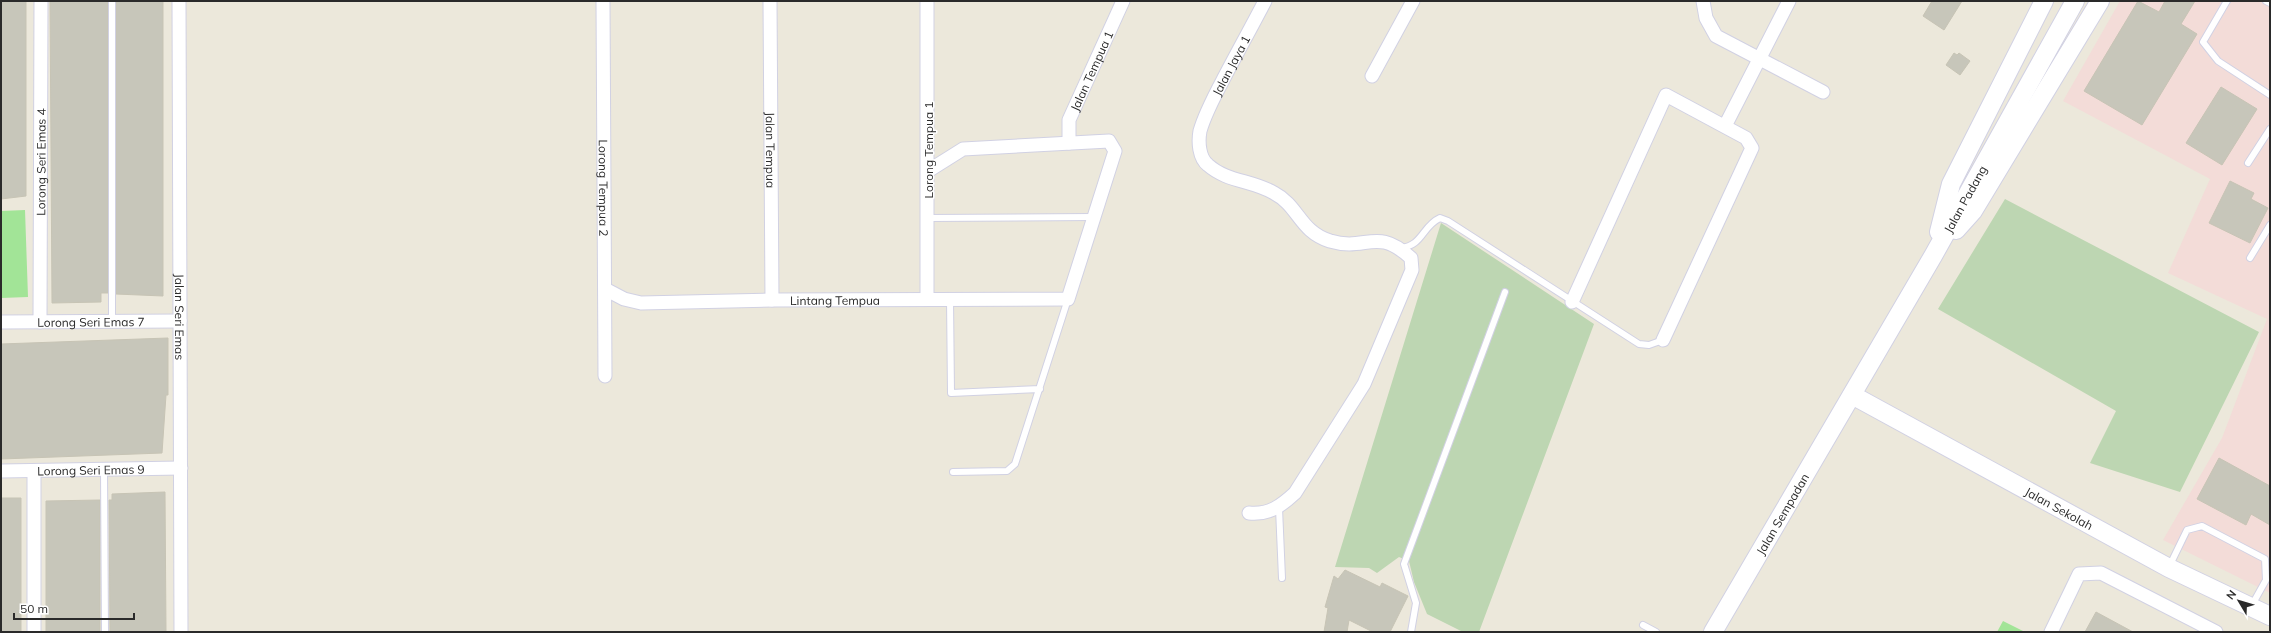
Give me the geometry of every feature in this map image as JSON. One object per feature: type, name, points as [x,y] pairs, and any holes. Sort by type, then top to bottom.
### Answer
[{"type":"street","name":"Lorong Seri Emas 4","points":[[40,322],[41,1]]},
{"type":"street","name":"Jalan Seri Emas","points":[[179,1],[181,632]]},
{"type":"street","name":"Lorong Tempua 2","points":[[603,1],[605,376]]},
{"type":"street","name":"Jalan Tempua","points":[[770,1],[772,300]]},
{"type":"street","name":"Lorong Tempua 1","points":[[927,1],[927,299]]},
{"type":"street","name":"Jalan Tempua 1","points":[[1069,143],[1069,120],[1123,1]]},
{"type":"street","name":"Jalan Jaya 1","points":[[1265,1],[1215,94],[1200,132],[1199,150],[1206,164],[1226,178],[1264,187],[1283,198],[1307,229],[1317,236],[1352,245],[1372,240],[1384,241],[1400,248]]},
{"type":"street","points":[[1372,76],[1413,1]]},
{"type":"street","points":[[1704,1],[1706,18],[1716,36],[1824,92]]},
{"type":"street","points":[[1725,126],[1789,1]]},
{"type":"street","points":[[1933,256],[1951,184],[2044,1]]},
{"type":"street","name":"Jalan Padang","points":[[1852,396],[1933,256],[2075,1]]},
{"type":"street","points":[[1933,256],[1973,211],[2100,1]]},
{"type":"street","points":[[1572,302],[1666,95],[1746,138],[1752,148],[1663,340]]},
{"type":"street","points":[[928,171],[963,149],[1108,141],[1115,151],[1068,299]]},
{"type":"street","points":[[1249,513],[1260,514],[1279,508],[1295,493],[1364,384],[1412,270],[1411,258],[1400,248]]},
{"type":"street","name":"Lintang Tempua","points":[[605,289],[624,298],[641,303],[772,300],[1068,299]]},
{"type":"street","name":"Lorong Seri Emas 7","points":[[1,322],[180,321]]},
{"type":"street","name":"Jalan Sekolah","points":[[1852,396],[2169,568],[2270,616]]},
{"type":"street","name":"Jalan Sempadan","points":[[1713,632],[1852,396]]},
{"type":"street","name":"Lorong Seri Emas 9","points":[[1,471],[181,468]]},
{"type":"street","points":[[34,471],[34,632]]},
{"type":"street","points":[[2052,632],[2079,574],[2101,573],[2216,632]]},
{"type":"lane","points":[[112,1],[112,321]]},
{"type":"lane","points":[[2227,1],[2203,42],[2218,62],[2270,95]]},
{"type":"lane","points":[[2266,1],[2270,3]]},
{"type":"lane","points":[[2248,164],[2270,129]]},
{"type":"lane","points":[[928,218],[1094,217]]},
{"type":"lane","points":[[1400,248],[1409,247],[1416,243],[1434,221],[1440,218],[1448,221],[1639,344],[1649,345],[1663,340]]},
{"type":"lane","points":[[2250,258],[2270,225]]},
{"type":"lane","points":[[1411,632],[1416,603],[1404,564],[1505,292]]},
{"type":"lane","points":[[950,299],[951,393],[1040,389]]},
{"type":"lane","points":[[954,472],[1007,470],[1012,468],[1017,460],[1068,299]]},
{"type":"lane","points":[[104,469],[105,632]]},
{"type":"lane","points":[[1279,508],[1282,578]]},
{"type":"lane","points":[[2169,568],[2187,530],[2202,526],[2264,559],[2266,580],[2251,607]]},
{"type":"lane","points":[[1643,625],[1656,632]]},
{"type":"shaded area","points":[[2120,1],[2270,1],[2270,593],[2163,540],[2222,438],[2267,319],[2168,273],[2210,179],[2063,101]]},
{"type":"green space","points":[[2005,199],[2259,332],[2180,492],[2090,463],[2116,411],[1938,309]]},
{"type":"green space","points":[[25,210],[28,297],[1,298],[1,211]]},
{"type":"green space","points":[[1441,223],[1594,324],[1479,632],[1463,632],[1427,614],[1414,582],[1409,561],[1399,557],[1377,573],[1369,568],[1335,567]]},
{"type":"green space","points":[[2003,621],[2025,632],[1997,632]]},
{"type":"building","points":[[1,1],[26,1],[26,196],[1,199]]},
{"type":"building","points":[[50,1],[108,1],[108,293],[101,293],[101,302],[52,303]]},
{"type":"building","points":[[116,1],[163,1],[163,296],[116,294]]},
{"type":"building","points":[[1932,1],[1962,1],[1944,30],[1923,16]]},
{"type":"building","points":[[2138,1],[2159,12],[2165,1],[2195,1],[2181,24],[2197,34],[2142,125],[2084,91]]},
{"type":"building","points":[[1954,53],[1957,55],[1959,53],[1970,61],[1960,75],[1946,65]]},
{"type":"building","points":[[2221,87],[2257,109],[2222,165],[2186,143]]},
{"type":"building","points":[[2230,181],[2254,193],[2251,199],[2268,208],[2250,243],[2209,223]]},
{"type":"building","points":[[168,338],[168,395],[166,395],[162,453],[1,459],[1,344]]},
{"type":"building","points":[[2219,458],[2270,486],[2270,525],[2251,514],[2246,525],[2197,499]]},
{"type":"building","points":[[165,492],[166,632],[110,632],[109,500],[112,500],[112,494]]},
{"type":"building","points":[[1,498],[21,498],[21,632],[1,632]]},
{"type":"building","points":[[100,500],[100,632],[46,632],[46,501]]},
{"type":"building","points":[[1345,570],[1380,587],[1382,583],[1408,596],[1390,632],[1373,632],[1349,620],[1347,632],[1324,632],[1328,608],[1325,607],[1334,576],[1338,579]]},
{"type":"building","points":[[2096,612],[2133,632],[2085,632]]}]
